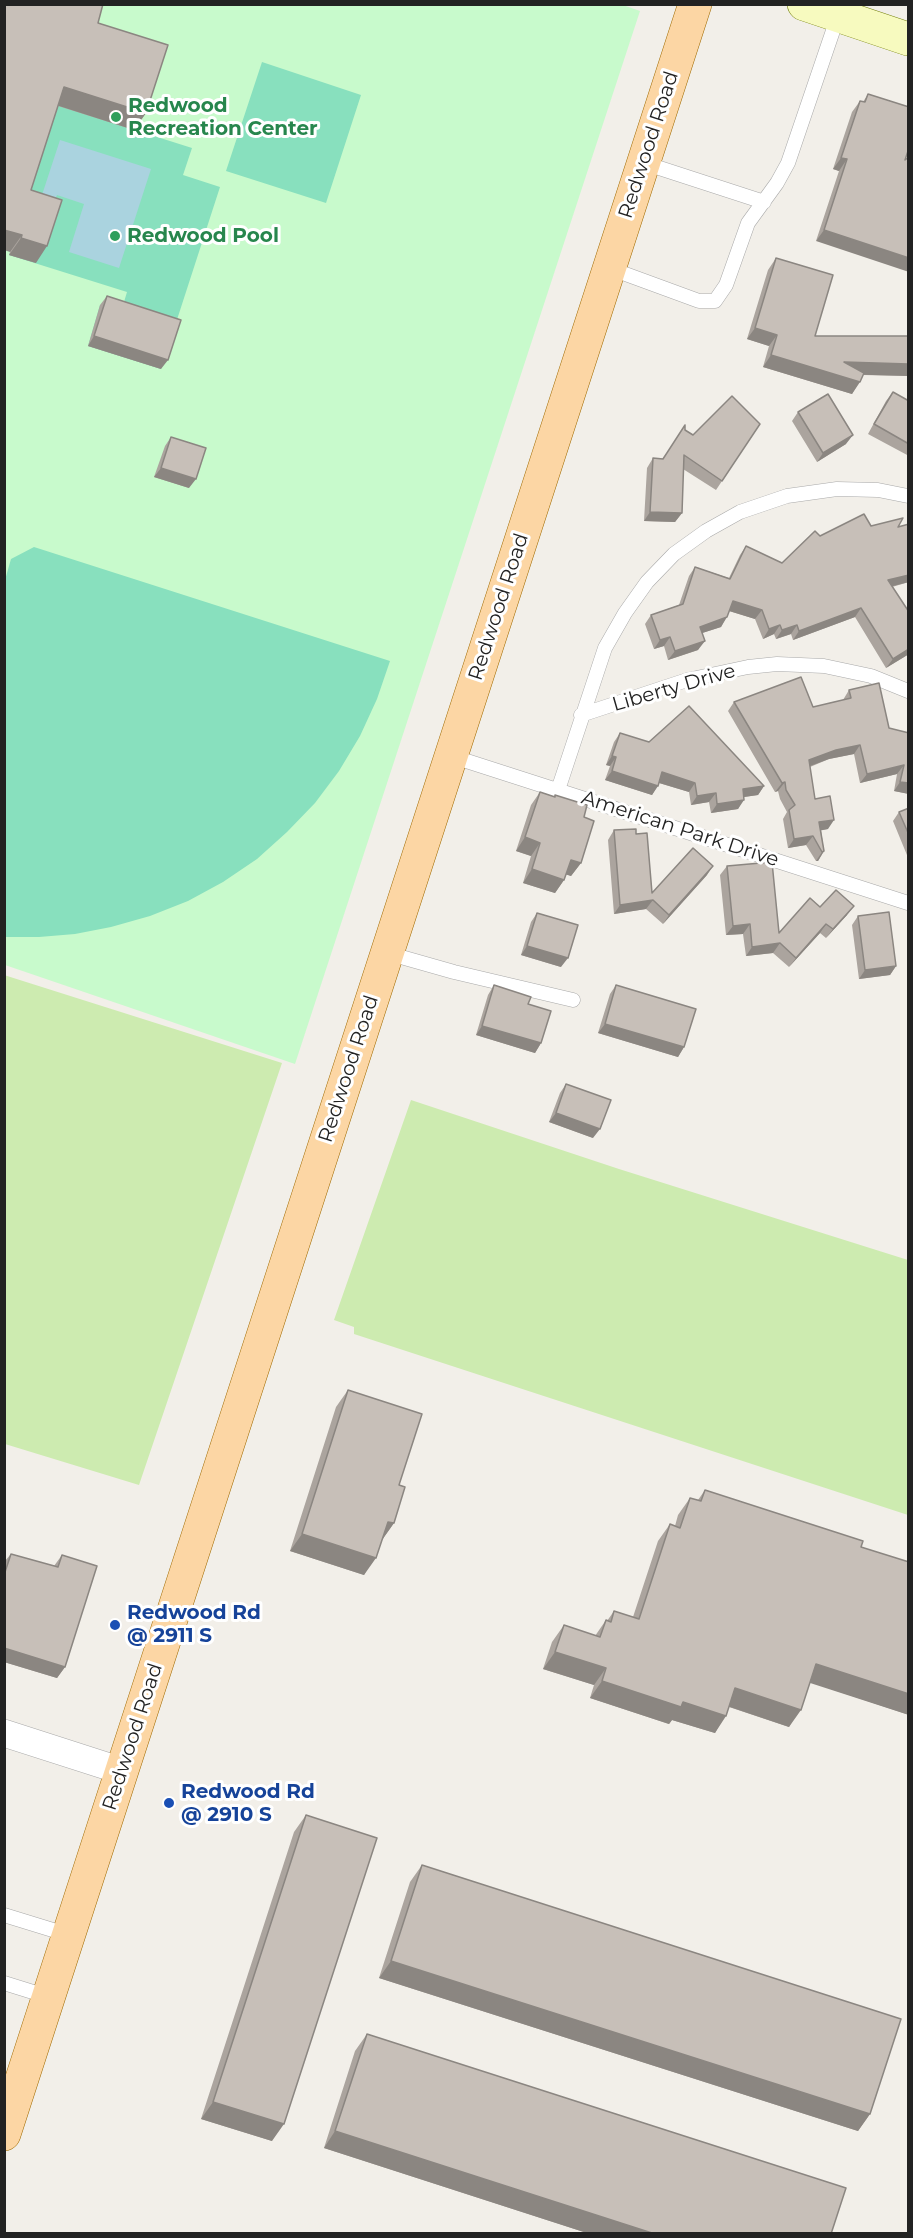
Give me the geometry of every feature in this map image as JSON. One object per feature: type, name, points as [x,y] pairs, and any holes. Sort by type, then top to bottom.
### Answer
[{"type":"main road","name":"Redwood Road","points":[[4,2134],[695,4]]},
{"type":"main road","points":[[804,4],[909,39]]},
{"type":"street","points":[[5,1734],[122,1771]]},
{"type":"lane","points":[[609,268],[699,301],[715,301],[726,285],[748,223],[788,163],[838,16]]},
{"type":"lane","points":[[644,163],[764,202]]},
{"type":"lane","points":[[558,790],[605,648],[647,582],[674,554],[706,531],[740,512],[787,496],[837,489],[879,490],[909,496]]},
{"type":"lane","name":"Liberty Drive","points":[[581,715],[687,680],[748,667],[777,664],[824,666],[871,676],[909,691]]},
{"type":"lane","name":"American Park Drive","points":[[451,756],[909,903]]},
{"type":"lane","points":[[387,953],[454,972],[573,1000]]},
{"type":"lane","points":[[4,1915],[69,1935]]},
{"type":"lane","points":[[4,1983],[49,1996]]},
{"type":"green space","points":[[620,4],[640,11],[295,1064],[5,965],[5,5]]},
{"type":"green space","points":[[262,62],[361,95],[326,203],[226,171]]},
{"type":"green space","name":"Redwood Pool","points":[[53,104],[192,148],[183,175],[220,187],[161,369],[88,346],[100,305],[121,312],[127,292],[9,255],[16,235],[20,207]]},
{"type":"green space","points":[[34,547],[390,661],[377,699],[360,736],[339,771],[315,803],[257,859],[223,882],[188,901],[150,916],[75,934],[5,937],[5,580],[11,559]]},
{"type":"green space","points":[[4,975],[282,1063],[139,1485],[5,1444]]},
{"type":"green space","points":[[411,1100],[619,1169],[908,1260],[908,1515],[354,1334],[354,1327],[334,1320]]},
{"type":"water","points":[[60,140],[151,169],[119,268],[69,252],[84,204],[57,195],[54,202],[41,198]]},
{"type":"building","name":"Redwood Recreation Center","points":[[4,4],[103,4],[98,23],[168,45],[146,113],[64,87],[31,190],[62,200],[47,246],[4,230]]},
{"type":"building","points":[[868,94],[909,107],[909,148],[905,160],[909,157],[909,258],[824,230],[847,159],[841,158],[860,101],[865,102]]},
{"type":"building","points":[[776,258],[833,275],[815,336],[909,336],[909,364],[844,362],[864,373],[860,382],[771,355],[777,335],[755,328]]},
{"type":"building","points":[[107,296],[181,320],[168,360],[94,336]]},
{"type":"building","points":[[893,392],[909,401],[909,444],[874,424]]},
{"type":"building","points":[[828,394],[853,435],[823,453],[798,412]]},
{"type":"building","points":[[732,396],[760,424],[722,481],[684,455],[682,513],[650,512],[653,458],[663,459],[685,425],[685,430],[693,435]]},
{"type":"building","points":[[171,437],[206,448],[196,479],[161,468]]},
{"type":"building","points":[[864,514],[871,526],[903,518],[898,527],[909,524],[909,575],[888,580],[909,612],[909,649],[893,659],[861,608],[799,631],[797,625],[782,630],[780,625],[769,629],[762,610],[733,601],[727,617],[700,627],[705,641],[675,651],[670,637],[660,640],[651,615],[683,604],[695,567],[730,579],[746,546],[782,563],[815,531],[820,536]]},
{"type":"building","points":[[801,677],[813,707],[851,698],[849,690],[879,683],[889,728],[909,733],[909,783],[900,782],[904,765],[867,774],[860,745],[836,750],[809,760],[815,799],[830,796],[834,820],[819,822],[824,851],[822,852],[813,836],[794,839],[789,810],[795,805],[786,790],[785,782],[782,783],[734,702]]},
{"type":"building","points":[[689,706],[764,786],[743,789],[744,800],[717,804],[716,793],[697,796],[695,783],[662,772],[658,786],[612,771],[616,757],[612,756],[620,733],[649,742]]},
{"type":"building","points":[[540,792],[587,805],[584,817],[594,821],[581,863],[571,860],[564,880],[532,869],[540,843],[525,837]]},
{"type":"building","points":[[909,808],[909,835],[899,812]]},
{"type":"building","points":[[636,829],[636,834],[647,833],[652,893],[693,848],[713,866],[669,915],[653,900],[620,905],[614,830]]},
{"type":"building","points":[[772,862],[779,933],[810,898],[820,907],[836,890],[854,906],[833,929],[826,924],[796,958],[780,943],[752,947],[750,924],[733,926],[727,866]]},
{"type":"building","points":[[889,912],[896,966],[865,970],[858,916]]},
{"type":"building","points":[[537,913],[578,925],[568,958],[527,946]]},
{"type":"building","points":[[494,985],[531,997],[528,1004],[551,1011],[541,1043],[482,1026]]},
{"type":"building","points":[[616,985],[696,1009],[684,1047],[605,1024]]},
{"type":"building","points":[[566,1084],[611,1100],[600,1129],[556,1113]]},
{"type":"building","points":[[348,1390],[422,1414],[399,1485],[405,1487],[394,1523],[388,1522],[376,1558],[302,1534]]},
{"type":"building","points":[[705,1490],[863,1541],[861,1547],[909,1562],[909,1694],[816,1664],[801,1710],[735,1688],[726,1716],[683,1702],[681,1707],[602,1681],[606,1668],[555,1652],[564,1625],[600,1637],[606,1620],[611,1622],[614,1611],[639,1619],[670,1524],[680,1528],[690,1498],[701,1501]]},
{"type":"building","points":[[11,1554],[58,1567],[62,1555],[97,1566],[65,1667],[4,1648],[4,1575]]},
{"type":"building","points":[[306,1815],[377,1838],[284,2124],[213,2102]]},
{"type":"building","points":[[422,1865],[901,2019],[870,2114],[391,1961]]},
{"type":"building","points":[[367,2034],[846,2188],[831,2234],[655,2234],[335,2131]]},
{"type":"place","name":"Redwood Recreation Center","points":[[116,117]]},
{"type":"place","name":"Redwood Pool","points":[[115,236]]},
{"type":"place","name":"Redwood Rd @ 2911 S","points":[[115,1625]]},
{"type":"place","name":"Redwood Rd @ 2910 S","points":[[169,1803]]}]
